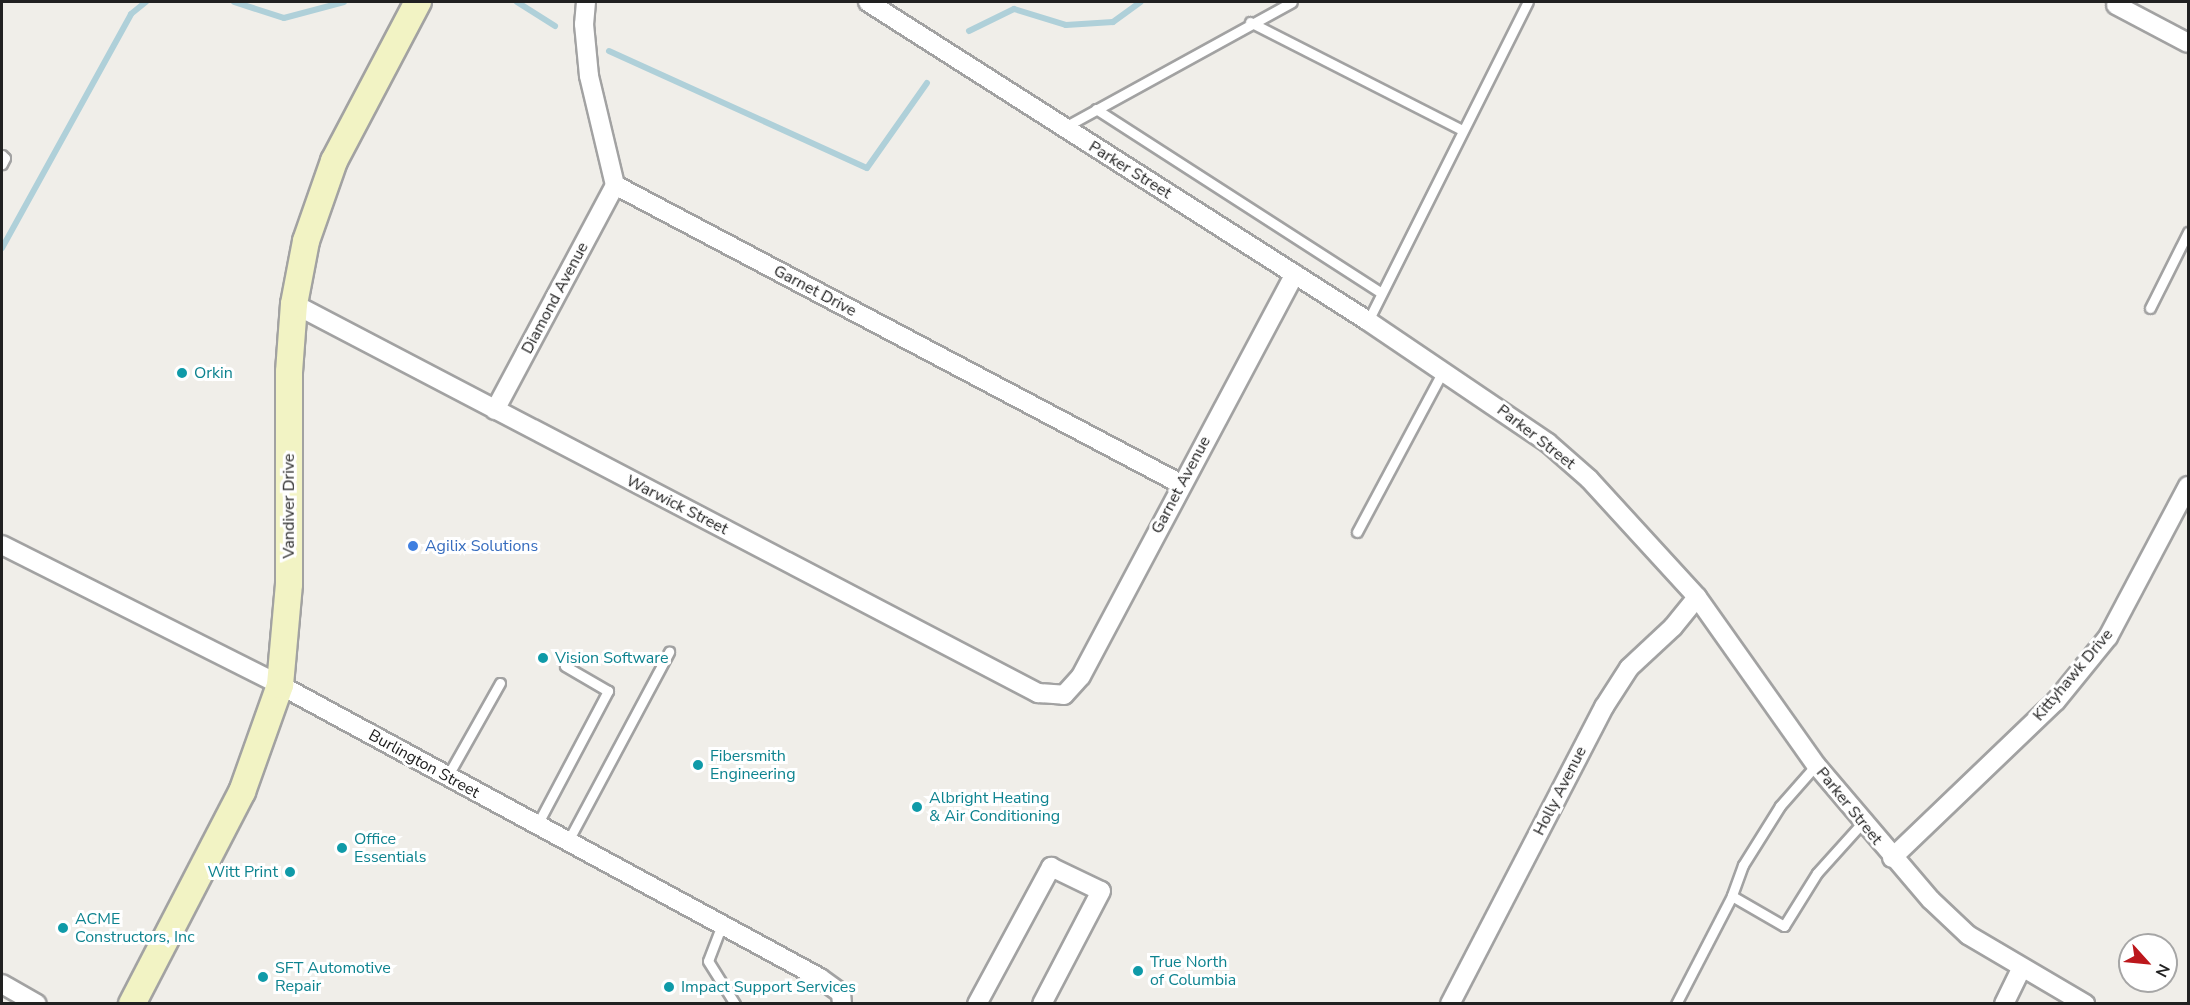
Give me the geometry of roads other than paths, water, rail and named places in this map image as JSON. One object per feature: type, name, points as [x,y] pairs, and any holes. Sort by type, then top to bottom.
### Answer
[{"type":"main road","name":"Vandiver Drive","points":[[132,1004],[242,792],[280,686],[290,584],[289,372],[294,304],[306,241],[321,190],[418,2]]},
{"type":"street","points":[[586,2],[584,24],[590,76],[615,185]]},
{"type":"street","name":"Parker Street","points":[[876,4],[1064,128],[1368,321],[1548,443],[1589,479],[1696,597],[1816,765],[1892,858],[1968,935],[2021,969],[2085,1004]]},
{"type":"street","points":[[2116,5],[2188,43]]},
{"type":"street","name":"Diamond Avenue","points":[[495,410],[615,185]]},
{"type":"street","name":"Garnet Drive","points":[[615,185],[1181,484]]},
{"type":"street","name":"Garnet Avenue","points":[[1064,695],[1081,676],[1181,484],[1295,274]]},
{"type":"street","name":"Warwick Street","points":[[294,304],[1038,693],[1064,695]]},
{"type":"street","name":"Kittyhawk Drive","points":[[1892,858],[2056,701],[2108,637],[2188,486]]},
{"type":"street","name":"Burlington Street","points":[[2,545],[280,686],[820,978],[841,998]]},
{"type":"street","name":"Holly Avenue","points":[[1450,1004],[1604,708],[1629,668],[1673,627],[1696,597]]},
{"type":"street","points":[[977,1004],[1051,867],[1101,891],[1042,1004]]},
{"type":"street","points":[[2004,1004],[2021,969]]},
{"type":"street","points":[[2,984],[37,1004]]},
{"type":"lane","points":[[1064,128],[1250,22],[1292,2]]},
{"type":"lane","points":[[1368,321],[1528,2]]},
{"type":"lane","points":[[1250,22],[1462,130]]},
{"type":"lane","points":[[1096,109],[1381,293]]},
{"type":"lane","points":[[2,156],[5,158],[2,164]]},
{"type":"lane","points":[[2150,308],[2188,232]]},
{"type":"lane","points":[[1357,532],[1443,371]]},
{"type":"lane","points":[[567,843],[669,652]]},
{"type":"lane","points":[[537,826],[608,691],[565,666]]},
{"type":"lane","points":[[447,777],[500,683]]},
{"type":"lane","points":[[1676,1004],[1732,896],[1743,865],[1780,806],[1816,765]]},
{"type":"lane","points":[[1732,896],[1784,926],[1817,873],[1863,822]]},
{"type":"lane","points":[[722,927],[708,961],[735,1004]]},
{"type":"waterway","points":[[2,248],[131,14],[146,2]]},
{"type":"waterway","points":[[234,2],[284,18],[344,2]]},
{"type":"waterway","points":[[517,2],[555,26]]},
{"type":"waterway","points":[[969,31],[1014,9],[1066,25],[1113,22],[1141,2]]},
{"type":"waterway","points":[[609,51],[867,168],[927,83]]},
{"type":"place","name":"Orkin","points":[[182,373]]},
{"type":"place","name":"Agilix Solutions","points":[[413,546]]},
{"type":"place","name":"Vision Software","points":[[543,658]]},
{"type":"place","name":"Fibersmith Engineering","points":[[698,765]]},
{"type":"place","name":"Albright Heating & Air Conditioning","points":[[917,807]]},
{"type":"place","name":"Office Essentials","points":[[342,848]]},
{"type":"place","name":"Witt Print","points":[[290,872]]},
{"type":"place","name":"ACME Constructors, Inc","points":[[63,928]]},
{"type":"place","name":"True North of Columbia","points":[[1138,971]]},
{"type":"place","name":"SFT Automotive Repair","points":[[263,977]]},
{"type":"place","name":"Impact Support Services","points":[[669,987]]}]
